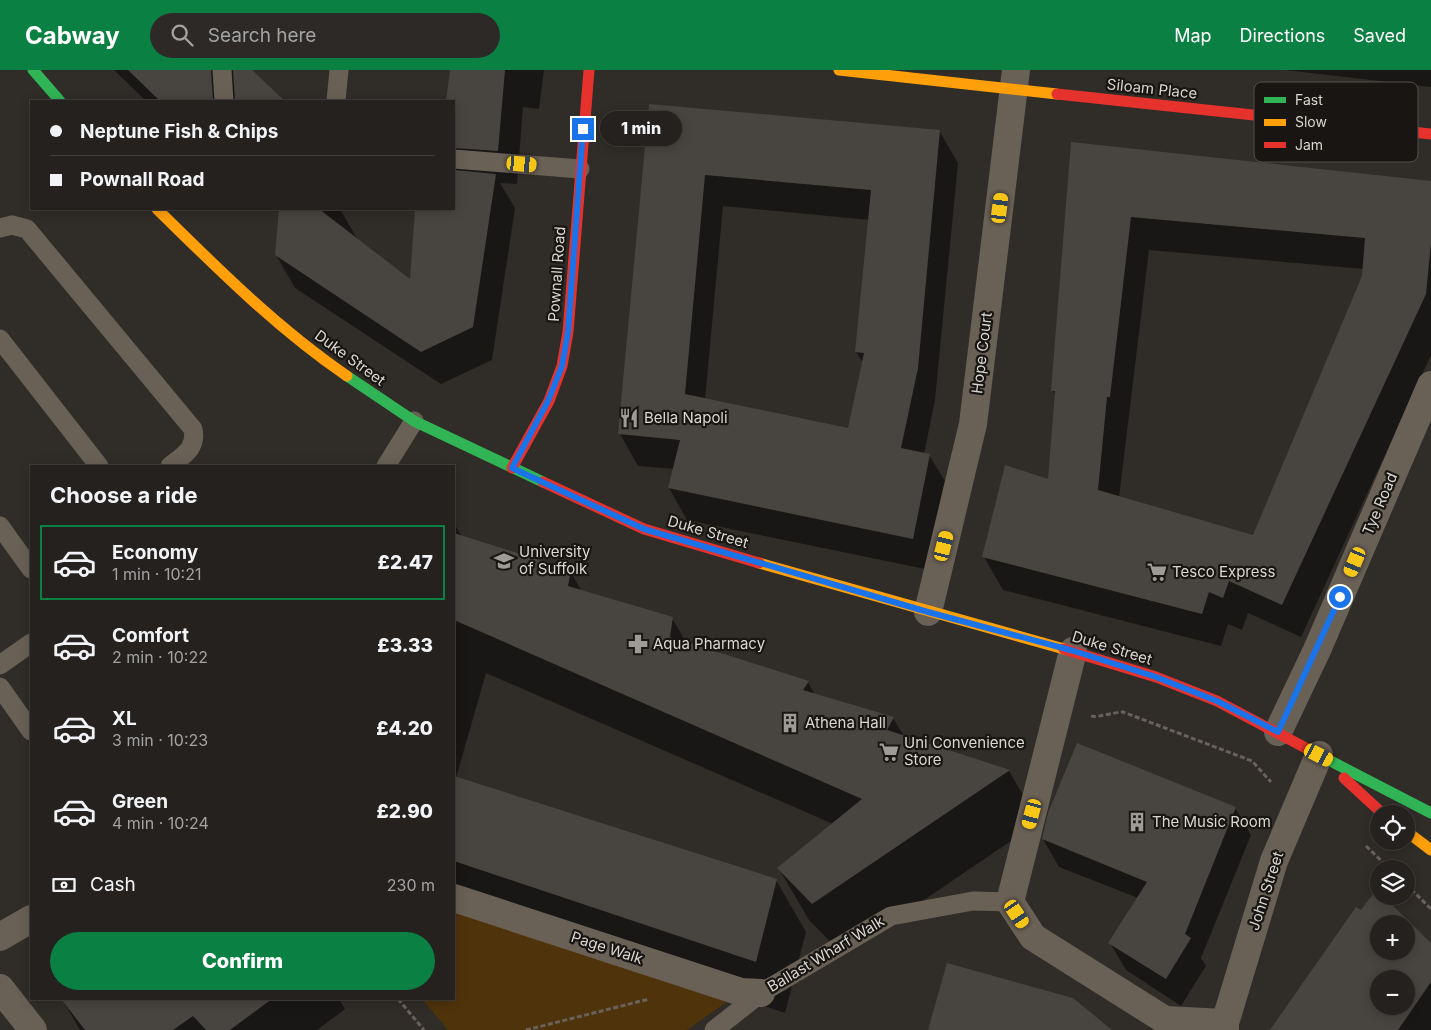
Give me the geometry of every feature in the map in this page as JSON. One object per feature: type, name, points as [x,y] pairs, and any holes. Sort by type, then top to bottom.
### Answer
[{"type":"main road","points":[[33,70],[59,100]]},
{"type":"main road","name":"Pownall Road","points":[[512,468],[548,401],[562,366],[568,332],[589,70]]},
{"type":"main road","name":"Siloam Place","points":[[839,70],[1015,80],[1254,111]]},
{"type":"main road","name":"Siloam Place","points":[[1418,132],[1431,134]]},
{"type":"main road","name":"Duke Street","points":[[158,210],[244,294],[327,362],[414,421],[512,468],[644,529],[928,612],[1074,651],[1156,677],[1200,694],[1278,732],[1431,813]]},
{"type":"main road","name":"Duke Street","points":[[1319,755],[1373,805]]},
{"type":"main road","points":[[1415,838],[1431,850]]},
{"type":"street","name":"Hope Court","points":[[928,612],[973,424],[1015,80]]},
{"type":"street","name":"Tye Road","points":[[1278,732],[1317,650],[1431,385]]},
{"type":"street","points":[[1074,651],[1010,902],[1033,937],[1165,1020],[1225,1027]]},
{"type":"street","name":"John Street","points":[[1225,1027],[1274,861],[1319,755]]},
{"type":"street","name":"Page Walk","points":[[455,898],[741,992],[761,993]]},
{"type":"street","points":[[0,937],[30,921]]},
{"type":"street","points":[[0,988],[33,1030]]},
{"type":"lane","points":[[222,70],[224,100]]},
{"type":"lane","points":[[336,100],[339,70]]},
{"type":"lane","points":[[455,159],[580,169]]},
{"type":"lane","points":[[0,228],[12,225],[27,229],[193,429],[195,440],[190,450],[171,465]]},
{"type":"lane","points":[[0,339],[97,465]]},
{"type":"lane","points":[[387,465],[414,421]]},
{"type":"lane","points":[[0,526],[30,569]]},
{"type":"lane","points":[[0,665],[30,644]]},
{"type":"lane","points":[[0,687],[30,730]]},
{"type":"lane","name":"Ballast Wharf Walk","points":[[714,1030],[761,993],[891,916],[973,901],[1010,902]]},
{"type":"path","points":[[1059,708],[1097,717],[1106,713],[1123,712],[1252,761],[1271,782],[1302,796]]},
{"type":"path","points":[[1364,843],[1381,860]]},
{"type":"path","points":[[1415,893],[1431,909]]},
{"type":"path","points":[[526,1030],[657,997]]},
{"type":"path","points":[[399,1000],[424,1030]]},
{"type":"shaded area","points":[[455,898],[741,992],[687,1030],[448,1030],[423,1000],[455,1000]]},
{"type":"building","points":[[128,70],[211,70],[213,100],[159,100]]},
{"type":"building","points":[[233,70],[252,70],[284,100],[235,100]]},
{"type":"building","points":[[450,70],[505,70],[498,151],[455,148],[455,100],[446,100]]},
{"type":"building","points":[[649,104],[940,130],[918,368],[901,448],[930,454],[913,539],[668,488],[680,440],[618,434]],"holes":[[[705,175],[871,190],[855,352],[864,353],[848,428],[685,394]]]},
{"type":"building","points":[[1071,142],[1431,181],[1431,243],[1426,294],[1282,605],[1229,581],[1223,598],[1209,592],[1202,614],[982,557],[1005,465],[1048,479],[1055,391],[1051,391]],"holes":[[[1131,217],[1365,238],[1362,276],[1253,535],[1098,490],[1107,397],[1110,397]]]},
{"type":"building","points":[[455,170],[496,174],[473,327],[421,352],[275,255],[279,210],[320,210],[410,279],[415,210],[455,210]]},
{"type":"building","name":"Athena Hall","points":[[455,533],[571,570],[568,586],[673,617],[670,637],[809,681],[803,690],[894,717],[887,730],[1010,770],[812,904],[777,868],[862,799],[455,620]]},
{"type":"building","name":"The Music Room","points":[[1077,743],[1236,807],[1185,934],[1191,938],[1166,979],[1108,943],[1147,882],[1042,839],[1048,813]]},
{"type":"building","points":[[455,776],[777,879],[756,962],[455,861]]},
{"type":"building","points":[[1370,898],[1370,905],[1392,905],[1402,915],[1370,915],[1370,960],[1415,960],[1415,927],[1431,943],[1431,982],[1415,1005],[1415,970],[1370,970],[1370,1015],[1408,1015],[1398,1030],[1270,1030],[1356,907],[1361,910]]},
{"type":"building","points":[[947,963],[1073,998],[1112,1030],[928,1030]]},
{"type":"building","points":[[62,1000],[271,1000],[230,1030],[206,1030],[193,1016],[173,1030],[85,1030]]},
{"type":"traffic: fast","points":[[33,70],[59,100]]},
{"type":"traffic: fast","points":[[347,376],[414,421],[543,482]]},
{"type":"traffic: fast","points":[[1319,755],[1431,813]]},
{"type":"traffic: slow","points":[[839,70],[1057,94]]},
{"type":"traffic: slow","points":[[158,210],[272,318],[347,376]]},
{"type":"traffic: slow","points":[[759,563],[1064,649]]},
{"type":"traffic: slow","points":[[1415,838],[1431,850]]},
{"type":"traffic: jam","points":[[512,468],[549,401],[562,366],[568,332],[589,70]]},
{"type":"traffic: jam","points":[[1057,94],[1254,115]]},
{"type":"traffic: jam","points":[[1418,133],[1431,134]]},
{"type":"traffic: jam","points":[[543,482],[644,529],[759,563]]},
{"type":"traffic: jam","points":[[1064,649],[1156,677],[1217,701],[1319,755]]},
{"type":"traffic: jam","points":[[1344,778],[1373,805]]},
{"type":"place","name":"Bella Napoli","points":[[629,418]]},
{"type":"place","name":"University of Suffolk","points":[[504,561]]},
{"type":"place","name":"Tesco Express","points":[[1157,572]]},
{"type":"place","name":"Aqua Pharmacy","points":[[638,644]]},
{"type":"place","name":"Athena Hall","points":[[790,723]]},
{"type":"place","name":"Uni Convenience Store","points":[[889,752]]},
{"type":"place","name":"The Music Room","points":[[1137,822]]},
{"type":"route","points":[[583,129],[568,332],[562,366],[548,401],[512,468],[644,529],[928,612],[1074,651],[1156,677],[1217,701],[1278,732],[1340,597]]}]
